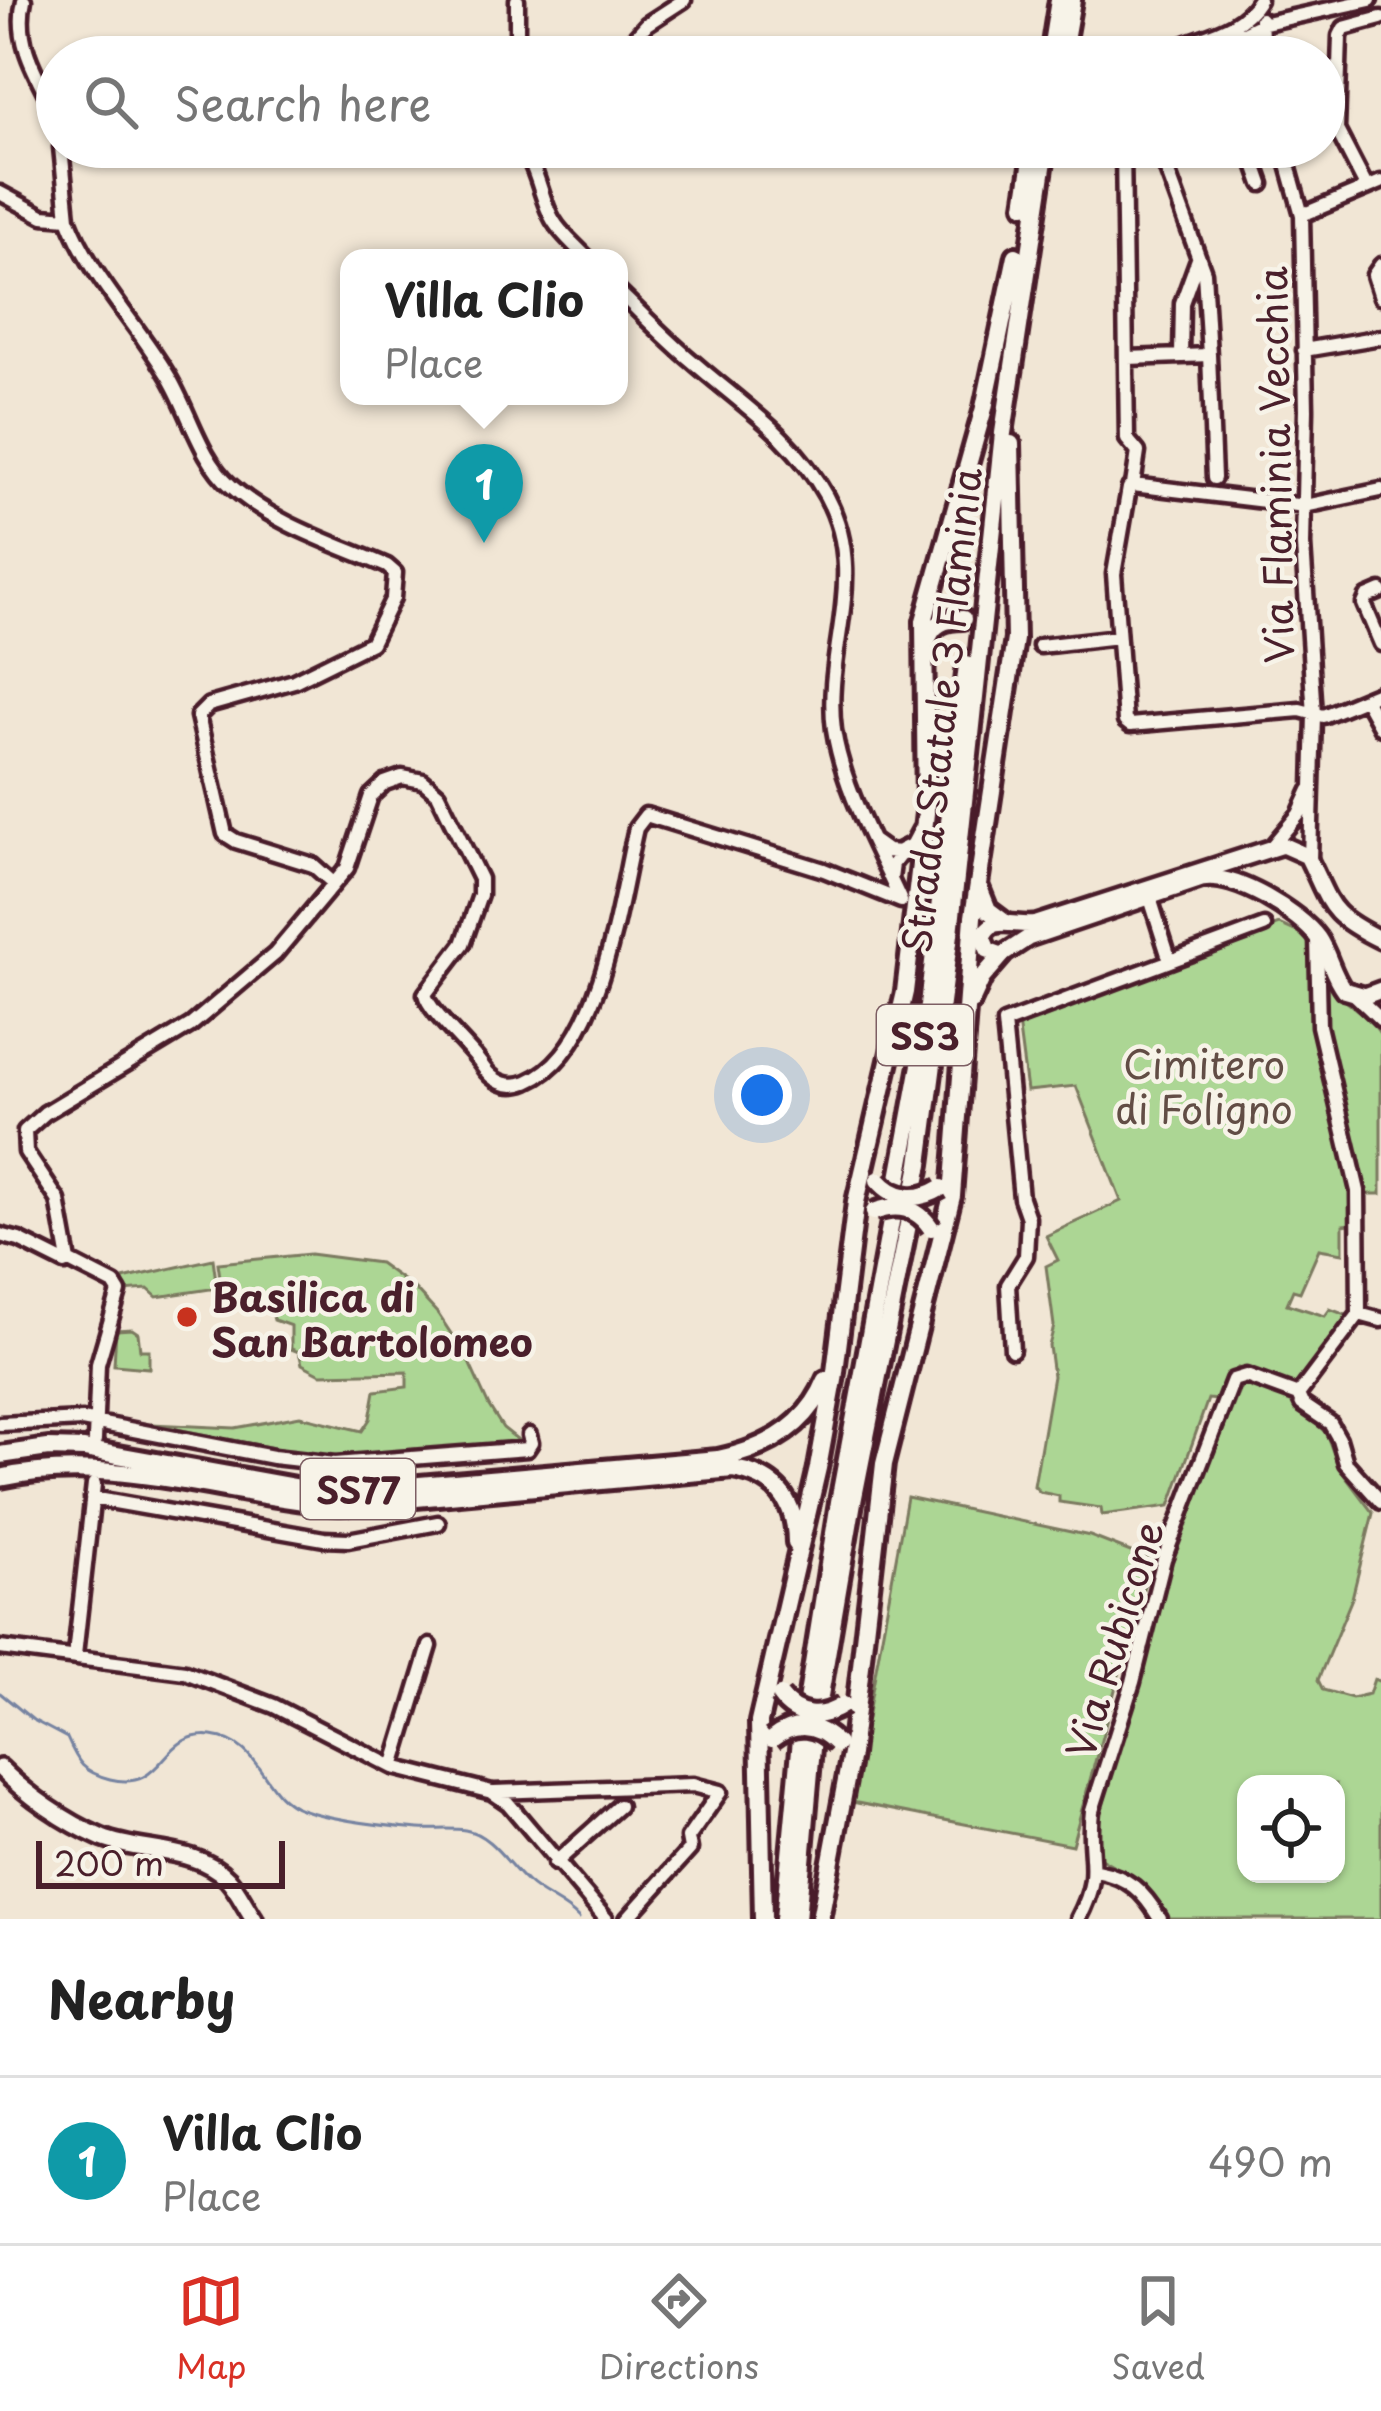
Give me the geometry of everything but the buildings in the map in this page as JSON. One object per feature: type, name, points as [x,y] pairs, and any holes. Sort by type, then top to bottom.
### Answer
[{"type":"highway","points":[[1053,36],[1060,0]]},
{"type":"highway","points":[[1066,36],[1072,0]]},
{"type":"highway","name":"Strada Statale 3 Flaminia","points":[[797,1919],[813,1737],[853,1502],[920,1163],[950,934],[1032,168]]},
{"type":"highway","name":"Strada Statale 3 Flaminia","points":[[784,1919],[801,1738],[926,1028],[991,443],[1041,168]]},
{"type":"highway","points":[[820,1919],[844,1793],[884,1464],[940,1252],[955,1174],[977,882],[1012,654],[1010,447],[1027,308],[1022,257]]},
{"type":"highway","points":[[763,1919],[759,1722],[822,1446],[856,1202],[911,947],[926,813],[923,626],[1022,257]]},
{"type":"highway","points":[[924,656],[933,628],[945,620],[962,619]]},
{"type":"highway","points":[[992,624],[1002,631],[1012,654]]},
{"type":"highway","points":[[902,852],[918,839],[926,813]]},
{"type":"highway","points":[[977,882],[988,910],[1004,922]]},
{"type":"highway","points":[[901,901],[911,947]]},
{"type":"highway","points":[[964,1026],[976,988],[1002,955]]},
{"type":"highway","points":[[868,1157],[878,1180],[903,1197],[924,1196],[955,1174]]},
{"type":"highway","points":[[853,1244],[858,1229],[874,1212],[903,1208],[919,1214],[932,1228],[940,1252]]},
{"type":"highway","name":"SS77","points":[[0,1455],[84,1449],[284,1485],[339,1489],[718,1459],[748,1453],[778,1439],[819,1397],[835,1356]]},
{"type":"highway","name":"SS77","points":[[0,1478],[80,1468],[171,1478],[286,1501],[340,1505],[733,1469],[751,1472],[775,1486],[791,1505],[796,1556]]},
{"type":"highway","points":[[773,1665],[780,1696],[791,1709],[810,1715],[843,1705],[859,1673]]},
{"type":"highway","points":[[759,1773],[762,1754],[772,1739],[800,1726],[819,1729],[837,1744],[842,1756],[844,1793]]},
{"type":"main road","points":[[1310,861],[1297,848],[1268,847],[1032,925],[990,925],[982,938],[988,950],[1002,955],[1026,939],[1213,876],[1238,880],[1296,916],[1317,938],[1339,985],[1356,995],[1381,990]]},
{"type":"main road","name":"Via Flaminia Vecchia","points":[[1256,892],[1252,868],[1268,847]]},
{"type":"main road","name":"Via Flaminia Vecchia","points":[[1310,861],[1323,897],[1335,913],[1380,939]]},
{"type":"main road","points":[[0,1768],[18,1786],[102,1838],[193,1858],[212,1867],[229,1880],[254,1919]]},
{"type":"street","points":[[24,0],[20,21],[24,46],[36,71]]},
{"type":"street","points":[[517,0],[518,36]]},
{"type":"street","points":[[636,36],[684,0]]},
{"type":"street","points":[[1260,0],[1262,36]]},
{"type":"street","points":[[1242,27],[1260,0]]},
{"type":"street","points":[[1208,36],[1370,0]]},
{"type":"street","points":[[1340,36],[1350,25],[1381,18]]},
{"type":"street","points":[[1242,27],[1249,36]]},
{"type":"street","points":[[1345,155],[1367,188]]},
{"type":"street","points":[[63,168],[68,218],[80,249],[157,357],[207,455],[227,483],[286,523],[387,566],[396,576],[393,598],[371,643],[294,681],[209,705],[198,716],[225,834],[313,865],[332,882]]},
{"type":"street","points":[[530,168],[555,224],[579,249]]},
{"type":"street","points":[[1124,168],[1127,439],[1138,452],[1114,574],[1125,721],[1130,725],[1300,710],[1323,716],[1381,692]]},
{"type":"street","points":[[1169,168],[1208,299],[1214,478]]},
{"type":"street","points":[[1256,168],[1262,184]]},
{"type":"street","name":"Via Flaminia Vecchia","points":[[1289,168],[1302,215],[1303,545],[1314,715],[1310,861]]},
{"type":"street","points":[[1302,215],[1381,182]]},
{"type":"street","points":[[0,193],[43,216],[68,218]]},
{"type":"street","points":[[1181,356],[1184,296],[1198,259]]},
{"type":"street","points":[[1381,265],[1374,274],[1381,297]]},
{"type":"street","points":[[1184,296],[1202,293],[1208,299]]},
{"type":"street","points":[[628,301],[692,362],[787,441],[831,506],[846,571],[834,727],[872,840],[901,901]]},
{"type":"street","points":[[1304,350],[1381,338]]},
{"type":"street","points":[[1128,358],[1209,355]]},
{"type":"street","points":[[1133,485],[1304,506],[1381,490]]},
{"type":"street","points":[[1381,591],[1367,597],[1364,604],[1381,644]]},
{"type":"street","points":[[1040,646],[1118,637]]},
{"type":"street","points":[[1365,699],[1381,728]]},
{"type":"street","points":[[69,1261],[62,1211],[26,1152],[25,1131],[45,1113],[191,1024],[275,954],[347,868],[363,811],[380,786],[396,778],[413,778],[438,794],[477,867],[480,895],[463,944],[429,986],[426,1002],[467,1043],[488,1074],[505,1084],[516,1085],[557,1062],[589,1010],[636,828],[646,815],[824,870],[901,901]]},
{"type":"street","name":"Via Flaminia Vecchia","points":[[1268,847],[1300,814],[1312,783]]},
{"type":"street","points":[[872,840],[887,851],[902,852]]},
{"type":"street","points":[[891,880],[893,865],[902,852]]},
{"type":"street","points":[[1150,898],[1170,961]]},
{"type":"street","points":[[1012,1350],[1008,1285],[1026,1256],[1028,1218],[1021,1198],[1004,1023],[1264,926]]},
{"type":"street","points":[[1317,938],[1319,1026],[1358,1191],[1358,1314],[1298,1395],[1302,1404],[1330,1423],[1346,1463],[1381,1502]]},
{"type":"street","points":[[1356,995],[1381,1020]]},
{"type":"street","points":[[0,1235],[64,1263],[69,1261],[114,1285],[118,1292],[98,1364],[95,1440]]},
{"type":"street","points":[[1358,1314],[1381,1320]]},
{"type":"street","name":"Via Rubicone","points":[[1078,1919],[1096,1871],[1092,1811],[1133,1682],[1164,1559],[1233,1380],[1246,1376],[1298,1395]]},
{"type":"street","points":[[0,1424],[96,1422],[273,1457],[335,1464],[527,1449],[529,1435]]},
{"type":"street","points":[[74,1655],[93,1491],[324,1539],[348,1540],[438,1523]]},
{"type":"street","points":[[393,1767],[430,1646]]},
{"type":"street","points":[[0,1648],[184,1672],[274,1706],[393,1767],[492,1792],[693,1785],[720,1792],[688,1838],[690,1849],[627,1919]]},
{"type":"street","points":[[492,1792],[508,1803],[606,1919]]},
{"type":"street","points":[[555,1862],[619,1806]]},
{"type":"street","points":[[1096,1871],[1118,1875],[1143,1892],[1160,1919]]},
{"type":"green space","name":"Cimitero di Foligno","points":[[1279,924],[1312,939],[1311,1019],[1356,1223],[1343,1225],[1343,1253],[1319,1249],[1300,1292],[1293,1290],[1287,1304],[1325,1316],[1330,1309],[1346,1315],[1343,1326],[1292,1390],[1238,1368],[1229,1377],[1218,1400],[1208,1399],[1170,1506],[1102,1515],[1101,1508],[1059,1502],[1059,1496],[1034,1486],[1053,1376],[1049,1346],[1054,1326],[1046,1266],[1058,1260],[1046,1236],[1121,1201],[1076,1086],[1027,1091],[1018,1022]]},
{"type":"green space","points":[[1326,981],[1381,1035],[1381,1194],[1363,1194],[1326,1024]]},
{"type":"green space","points":[[310,1254],[379,1263],[415,1289],[467,1358],[503,1428],[527,1447],[325,1458],[151,1424],[235,1428],[300,1416],[362,1431],[370,1419],[375,1391],[407,1387],[407,1372],[321,1374],[302,1364],[299,1352],[291,1349],[291,1326],[274,1320],[268,1297],[223,1298],[218,1263]]},
{"type":"green space","points":[[213,1259],[217,1288],[157,1297],[148,1289],[124,1291],[123,1279]]},
{"type":"green space","points":[[116,1330],[138,1333],[140,1350],[149,1350],[149,1368],[114,1365]]},
{"type":"green space","points":[[1242,1384],[1288,1398],[1326,1433],[1339,1468],[1373,1513],[1352,1598],[1318,1680],[1323,1690],[1352,1698],[1369,1694],[1374,1679],[1381,1682],[1381,1919],[1167,1919],[1145,1884],[1099,1857],[1100,1816],[1174,1551]]},
{"type":"green space","points":[[907,1497],[1090,1536],[1151,1560],[1072,1845],[852,1802]]},
{"type":"waterway","points":[[0,1693],[33,1720],[67,1738],[87,1770],[110,1779],[143,1777],[182,1742],[212,1736],[242,1748],[278,1793],[301,1809],[375,1824],[474,1833],[533,1887],[579,1919]]},
{"type":"place","name":"Villa Clio","points":[[484,543]]},
{"type":"place","name":"Basilica di San Bartolomeo","points":[[187,1317]]}]
